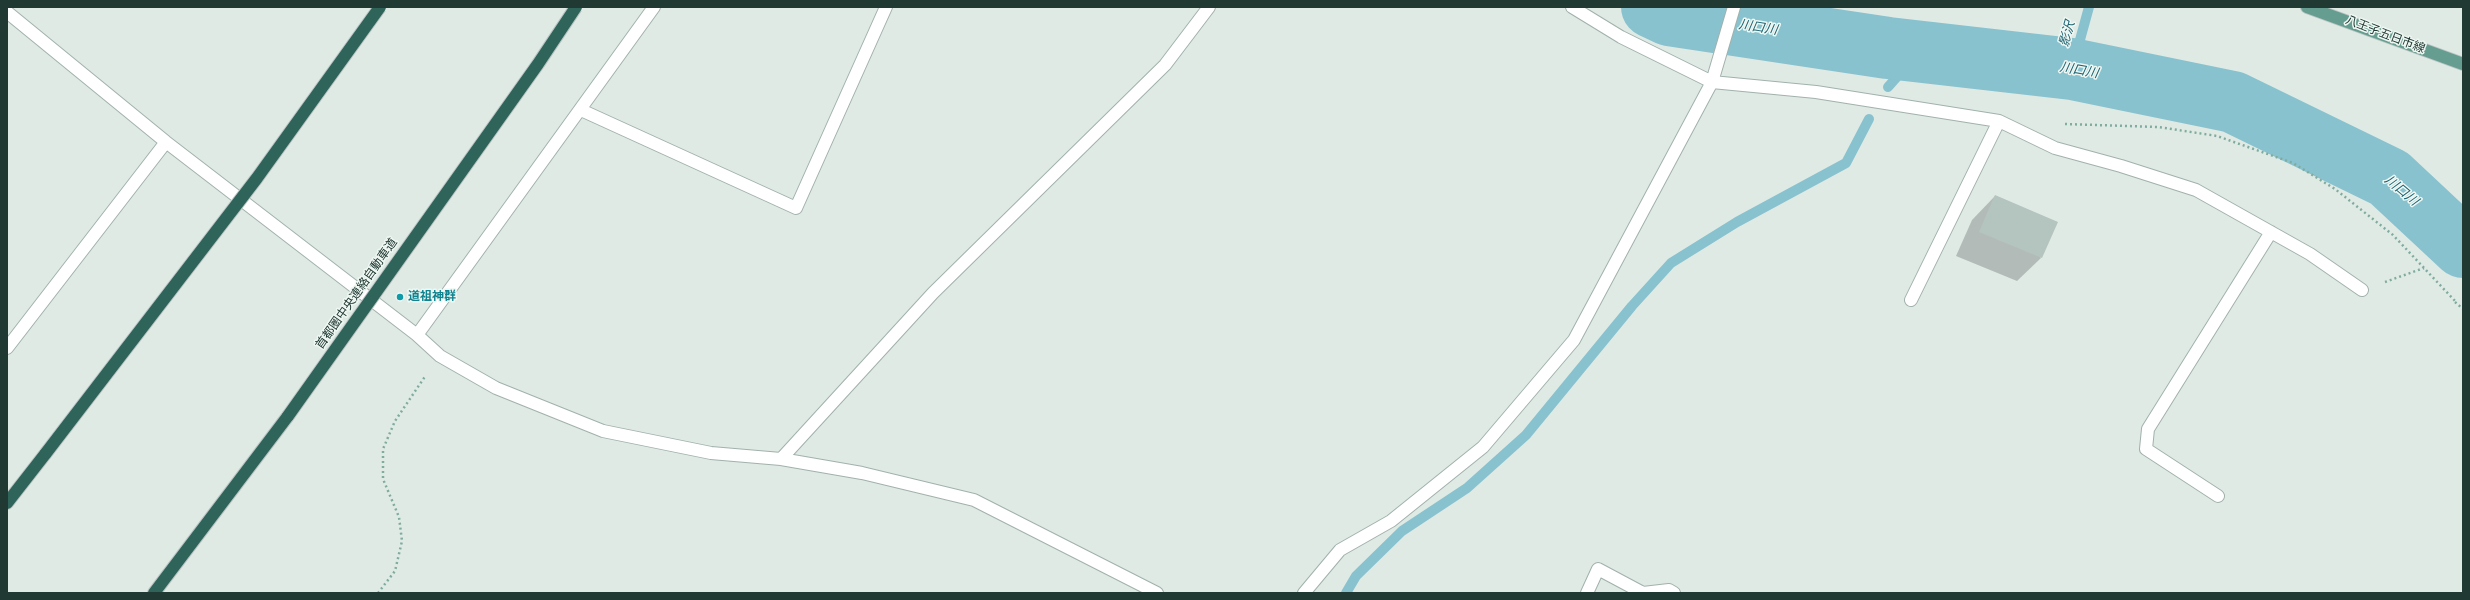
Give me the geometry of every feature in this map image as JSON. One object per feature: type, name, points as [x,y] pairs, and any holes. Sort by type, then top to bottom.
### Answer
[{"type":"highway","points":[[7,503],[257,178],[380,7]]},
{"type":"highway","name":"首都圏中央連絡自動車道","points":[[154,593],[288,416],[538,64],[576,7]]},
{"type":"main road","name":"八王子五日市線","points":[[2307,7],[2463,64]]},
{"type":"street","points":[[417,335],[654,7]]},
{"type":"street","points":[[581,110],[796,208],[886,7]]},
{"type":"street","points":[[781,459],[933,293],[1164,65],[1209,7]]},
{"type":"street","points":[[1572,7],[1621,37],[1712,82],[1816,92],[1999,121],[2055,148],[2196,190],[2310,254],[2362,290]]},
{"type":"street","points":[[1304,593],[1340,550],[1391,521],[1483,447],[1574,340],[1712,82],[1734,7]]},
{"type":"street","points":[[7,12],[166,142],[417,335],[440,356],[496,388],[604,431],[712,453],[781,459],[862,473],[974,500],[1157,593]]},
{"type":"street","points":[[1911,300],[1999,121]]},
{"type":"street","points":[[7,348],[166,142]]},
{"type":"street","points":[[2218,496],[2146,449],[2148,429],[2271,232]]},
{"type":"street","points":[[1587,593],[1598,569],[1643,593],[1669,590],[1674,593]]},
{"type":"path","points":[[2063,124],[2158,127],[2217,136],[2293,163],[2335,189],[2393,235],[2463,309]]},
{"type":"path","points":[[2362,290],[2424,268]]},
{"type":"path","points":[[378,593],[394,571],[402,541],[399,517],[383,479],[383,449],[394,421],[440,356]]},
{"type":"building","points":[[1995,195],[2058,222],[2042,258],[1979,232]]},
{"type":"waterway","name":"川口川","points":[[1652,7],[1669,15],[1888,48],[2072,69],[2233,102],[2389,178],[2463,247]]},
{"type":"waterway","name":"影沢","points":[[2072,69],[2089,7]]},
{"type":"waterway","points":[[1888,87],[1919,52]]},
{"type":"waterway","points":[[1346,593],[1356,576],[1402,531],[1467,488],[1526,435],[1632,306],[1671,263],[1737,222],[1846,163],[1869,119]]},
{"type":"place","name":"道祖神群","points":[[400,297]]}]
